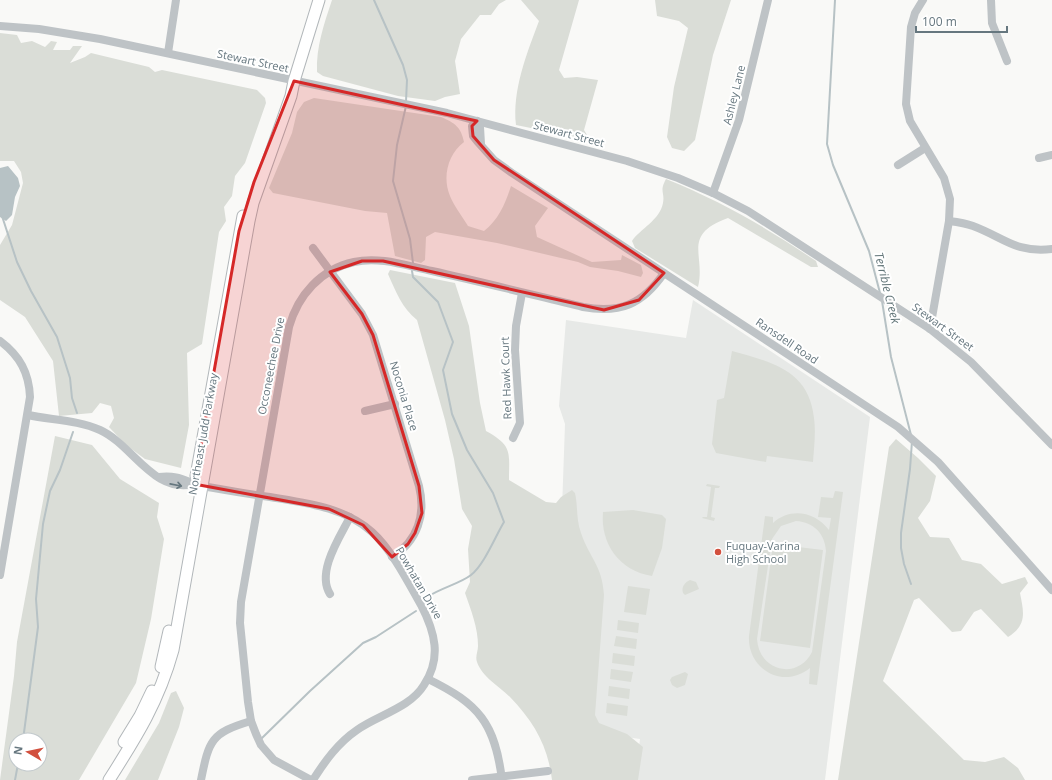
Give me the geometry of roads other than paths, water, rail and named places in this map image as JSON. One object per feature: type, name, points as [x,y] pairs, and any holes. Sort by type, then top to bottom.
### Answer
[{"type":"highway","name":"Northeast Judd Parkway","points":[[109,780],[152,710],[168,669],[173,650],[239,231],[254,182],[286,95],[294,81],[319,0]]},
{"type":"highway","name":"Northeast Judd Parkway","points":[[100,780],[140,716],[160,668],[169,631],[198,485]]},
{"type":"street","points":[[168,53],[176,0]]},
{"type":"street","name":"Ashley Lane","points":[[713,192],[739,120],[768,0]]},
{"type":"street","points":[[923,0],[915,13],[911,27],[905,96],[910,121],[944,178],[950,192],[949,221],[930,329]]},
{"type":"street","points":[[992,0],[992,24],[1007,61]]},
{"type":"street","name":"Stewart Street","points":[[0,26],[39,29],[93,38],[408,104],[632,163],[713,192],[771,226],[930,329],[972,362],[1052,445]]},
{"type":"street","name":"Ransdell Road","points":[[477,121],[480,127],[481,144],[494,160],[898,427],[938,462],[1052,590]]},
{"type":"street","points":[[898,164],[925,148]]},
{"type":"street","points":[[1039,158],[1052,155]]},
{"type":"street","points":[[949,221],[972,226],[1021,248],[1035,250],[1052,249]]},
{"type":"street","name":"Noconia Place","points":[[313,248],[345,290],[368,324],[378,347],[419,486],[422,504],[420,522],[415,533],[403,549],[392,557]]},
{"type":"street","name":"Occoneechee Drive","points":[[312,780],[274,760],[261,745],[250,721],[240,612],[259,496],[292,315],[296,305],[309,288],[320,278],[354,262],[382,261],[590,308],[613,309],[633,304],[639,300],[649,292],[664,273]]},
{"type":"street","name":"Red Hawk Court","points":[[513,438],[520,423],[515,350],[516,326],[522,293]]},
{"type":"street","points":[[0,341],[15,354],[25,369],[29,386],[28,415],[0,575]]},
{"type":"street","points":[[365,411],[395,404]]},
{"type":"street","name":"Powhatan Drive","points":[[28,415],[98,429],[111,437],[146,469],[159,477],[170,476],[185,479],[198,485],[316,505],[350,517],[373,533],[392,557],[418,600],[432,628],[435,643],[435,658],[428,679],[411,699],[355,731],[328,758],[312,780]]},
{"type":"street","points":[[330,594],[325,583],[326,571],[336,544],[350,517]]},
{"type":"street","points":[[428,679],[459,696],[472,706],[483,718],[496,744],[502,778]]},
{"type":"street","points":[[201,780],[207,750],[213,740],[228,728],[250,721]]},
{"type":"street","points":[[472,780],[502,778],[548,771]]},
{"type":"waterway","points":[[374,0],[403,65],[407,80],[406,101]]},
{"type":"waterway","name":"Terrible Creek","points":[[835,0],[827,144],[833,165],[869,251],[880,293]]},
{"type":"waterway","points":[[406,106],[397,145],[393,181],[410,239],[413,263]]},
{"type":"waterway","points":[[2,216],[17,262],[31,291],[57,337],[70,378],[72,398],[77,413]]},
{"type":"waterway","points":[[412,271],[413,277],[438,302],[453,342],[443,370],[452,414],[467,450],[493,493],[504,522],[485,558],[476,570],[467,578],[429,596],[429,601]]},
{"type":"waterway","name":"Terrible Creek","points":[[882,301],[891,357],[911,435]]},
{"type":"waterway","points":[[24,732],[38,627],[36,599],[43,524],[50,491],[60,470],[73,432]]},
{"type":"waterway","name":"Terrible Creek","points":[[911,584],[904,564],[901,548],[901,533],[910,469],[912,441]]},
{"type":"waterway","points":[[262,738],[310,691],[363,643],[376,637],[416,611]]},
{"type":"waterway","points":[[15,780],[16,772]]},
{"type":"place","name":"Fuquay-Varina High School","points":[[718,552]]}]
